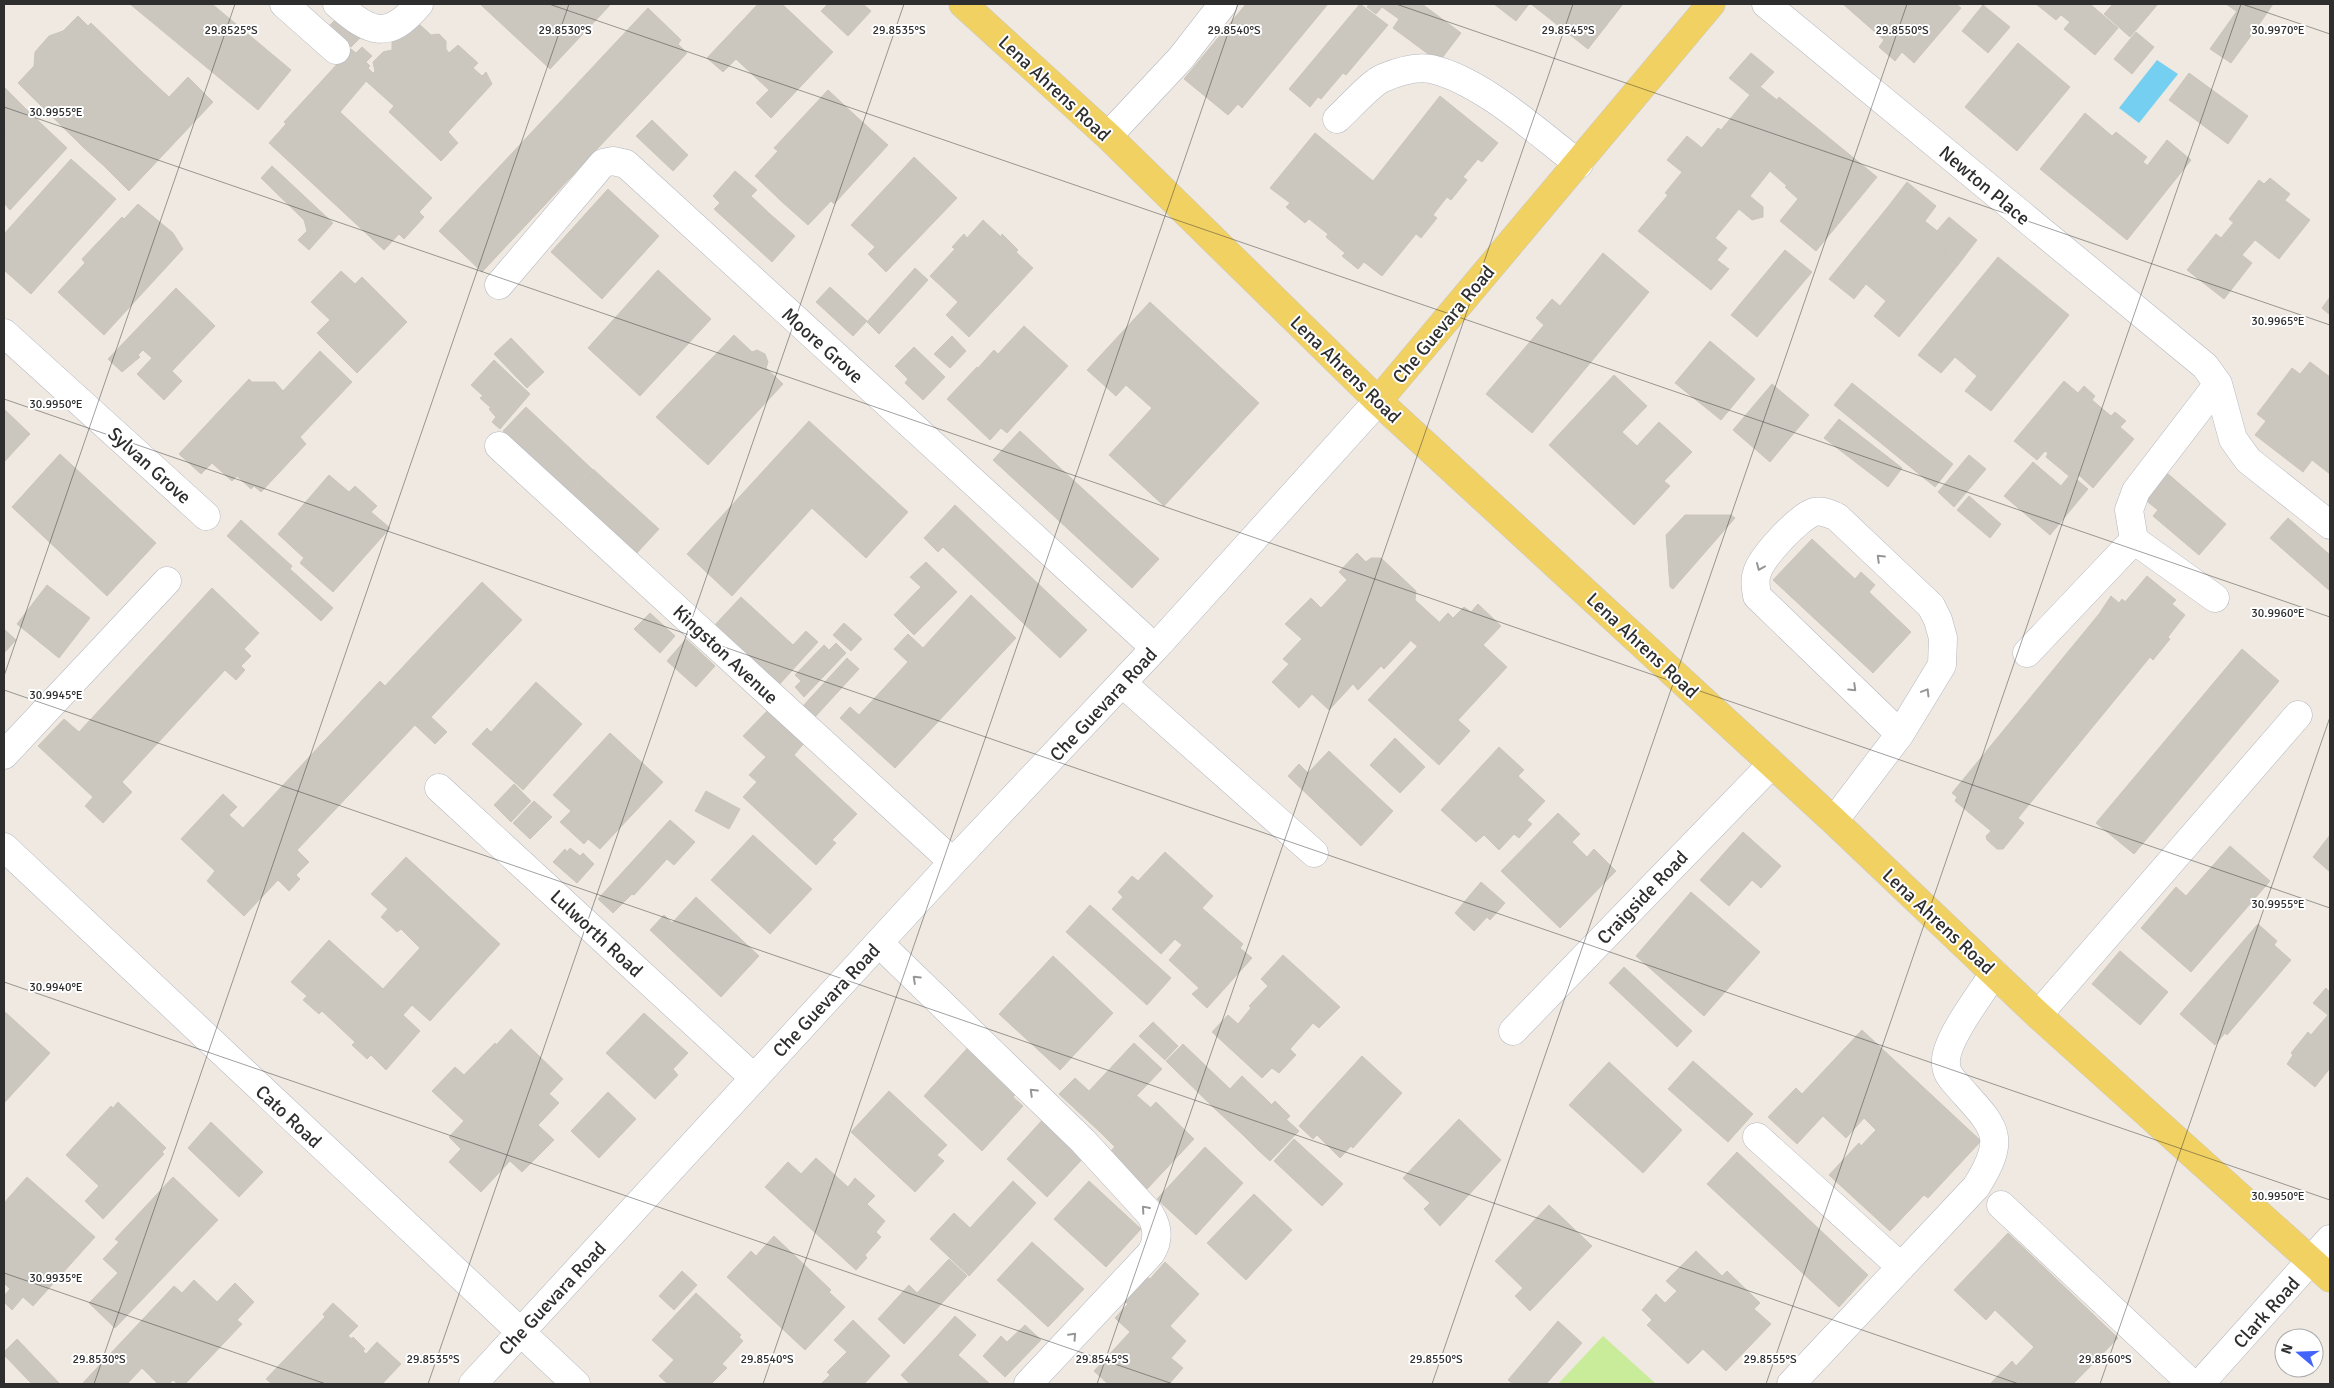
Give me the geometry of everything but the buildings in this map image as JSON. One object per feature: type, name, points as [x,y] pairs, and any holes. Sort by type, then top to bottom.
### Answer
[{"type":"main road","name":"Lena Ahrens Road","points":[[963,4],[1108,136],[1378,401],[1772,764],[2038,1015],[2321,1269]]},
{"type":"main road","name":"Che Guevara Road","points":[[1378,401],[1579,164],[1711,4]]},
{"type":"street","points":[[284,4],[336,50]]},
{"type":"street","points":[[337,4],[368,28],[386,29],[398,26],[419,4]]},
{"type":"street","points":[[1108,136],[1181,58],[1222,4]]},
{"type":"street","name":"Newton Place","points":[[1766,4],[2211,375]]},
{"type":"street","points":[[1338,119],[1380,79],[1407,69],[1430,69],[1456,78],[1487,95],[1579,164]]},
{"type":"street","name":"Moore Grove","points":[[499,285],[603,163],[613,161],[626,164],[1155,648]]},
{"type":"street","name":"Sylvan Grove","points":[[4,333],[206,516]]},
{"type":"street","points":[[2211,375],[2233,440],[2248,460],[2330,524]]},
{"type":"street","points":[[2211,375],[2136,491],[2129,510],[2134,540],[2214,598]]},
{"type":"street","name":"Che Guevara Road","points":[[473,1384],[953,862],[1155,648],[1378,401]]},
{"type":"street","name":"Kingston Avenue","points":[[499,446],[953,862]]},
{"type":"street","points":[[1834,822],[1900,734],[1942,665],[1944,638],[1931,606],[1837,517],[1816,512],[1805,516],[1762,560],[1756,573],[1755,585],[1757,596],[1900,734]]},
{"type":"street","points":[[2027,653],[2134,540]]},
{"type":"street","points":[[4,755],[167,581]]},
{"type":"street","points":[[1122,683],[1314,854]]},
{"type":"street","points":[[2038,1015],[2298,715]]},
{"type":"street","name":"Craigside Road","points":[[1512,1031],[1772,764]]},
{"type":"street","name":"Lulworth Road","points":[[439,788],[754,1078]]},
{"type":"street","name":"Cato Road","points":[[4,847],[576,1384]]},
{"type":"street","points":[[879,943],[1083,1141],[1150,1214],[1156,1224],[1156,1245],[1151,1253],[1028,1384]]},
{"type":"street","points":[[1791,1384],[1976,1187],[1990,1166],[1996,1143],[1988,1121],[1947,1074],[1946,1059],[1951,1042],[1994,973]]},
{"type":"street","points":[[1757,1137],[1901,1267]]},
{"type":"street","points":[[2001,1205],[2192,1384]]},
{"type":"street","name":"Clark Road","points":[[2200,1384],[2321,1269],[2330,1239]]},
{"type":"green space","points":[[1603,1336],[1656,1384],[1558,1384]]},
{"type":"water","points":[[2157,60],[2178,74],[2139,123],[2119,108]]}]
